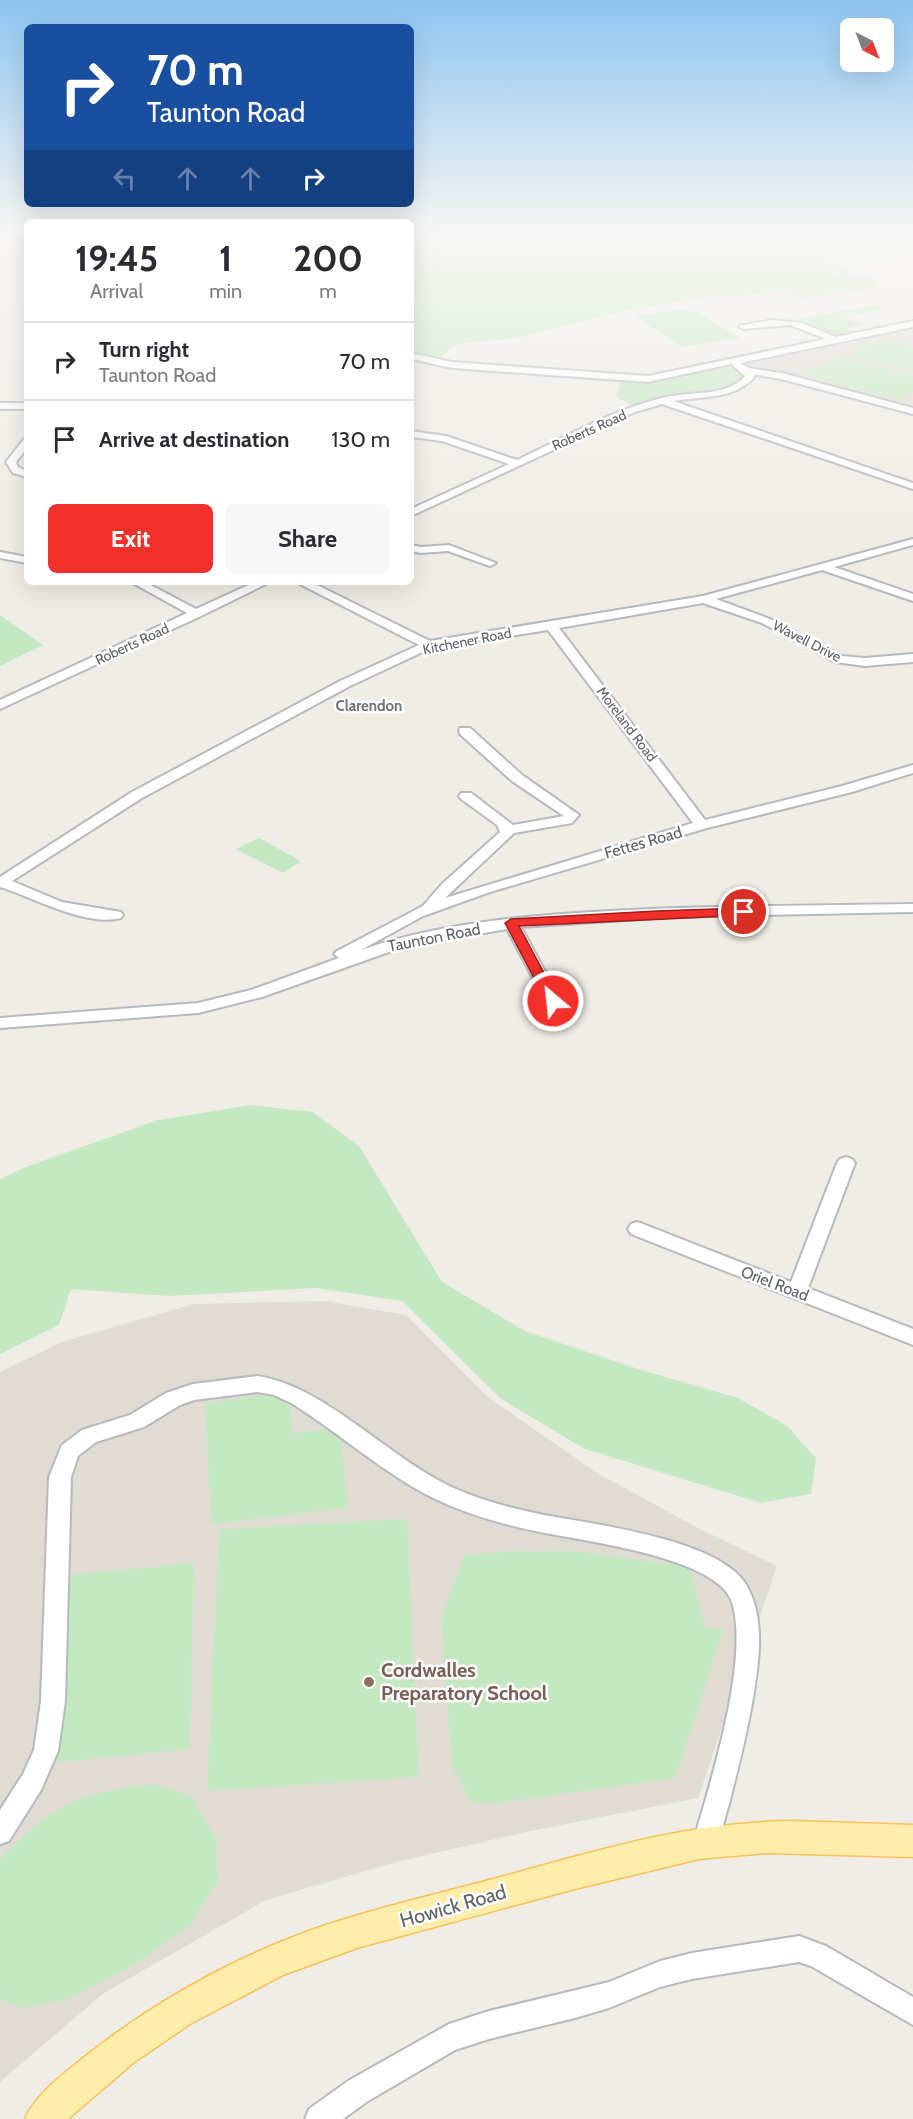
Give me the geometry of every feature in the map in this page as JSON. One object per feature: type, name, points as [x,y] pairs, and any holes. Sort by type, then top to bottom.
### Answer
[{"type":"main road","name":"Howick Road","points":[[43,2119],[75,2087],[145,2033],[223,1987],[273,1963],[347,1936],[571,1873],[706,1842],[786,1837],[913,1841]]},
{"type":"street","points":[[823,336],[832,340]]},
{"type":"street","points":[[824,336],[832,340]]},
{"type":"street","points":[[414,358],[452,365],[637,379],[664,376],[853,336]]},
{"type":"street","points":[[733,362],[746,370],[786,377],[913,411]]},
{"type":"street","name":"Roberts Road","points":[[414,512],[632,410],[662,400],[736,388],[746,382],[750,376],[746,370]]},
{"type":"street","points":[[662,400],[913,486]]},
{"type":"street","points":[[0,406],[24,406]]},
{"type":"street","points":[[414,434],[443,438],[516,463]]},
{"type":"street","points":[[24,445],[11,462],[12,467],[24,473]]},
{"type":"street","name":"Kitchener Road","points":[[1,882],[137,795],[344,684],[428,645],[704,599],[913,542]]},
{"type":"street","points":[[414,549],[448,548],[490,563]]},
{"type":"street","points":[[0,555],[24,559]]},
{"type":"street","points":[[822,567],[913,598]]},
{"type":"street","points":[[143,585],[197,614]]},
{"type":"street","name":"Roberts Road","points":[[0,705],[258,585]]},
{"type":"street","points":[[308,585],[428,645]]},
{"type":"street","name":"Wavell Drive","points":[[704,599],[766,621],[839,659],[865,662],[913,658]]},
{"type":"street","name":"Moreland Road","points":[[551,626],[702,825]]},
{"type":"street","points":[[429,908],[447,887],[503,838],[508,830],[567,820],[572,815],[511,774],[465,731]]},
{"type":"street","name":"Fettes Road","points":[[321,969],[359,943],[429,908],[541,872],[702,825],[847,789],[913,769]]},
{"type":"street","points":[[466,796],[502,822],[508,830]]},
{"type":"street","points":[[1,882],[81,913],[116,915]]},
{"type":"street","name":"Taunton Road","points":[[0,1023],[220,1004],[255,995],[392,944],[511,923],[681,913],[913,908]]},
{"type":"street","points":[[392,944],[400,921]]},
{"type":"street","points":[[511,923],[553,1001]]},
{"type":"street","points":[[797,1291],[846,1163]]},
{"type":"street","name":"Oriel Road","points":[[637,1229],[913,1336]]},
{"type":"street","points":[[0,1832],[32,1782],[46,1751],[52,1701],[60,1477],[69,1451],[89,1436],[137,1420],[184,1395],[257,1384],[267,1385],[293,1395],[405,1471],[435,1489],[475,1507],[520,1520],[662,1549],[712,1566],[727,1577],[742,1600],[746,1613],[747,1665],[730,1750],[706,1842]]},
{"type":"street","points":[[319,2119],[358,2091],[449,2038],[489,2025],[609,1995],[660,1974],[692,1966],[799,1949],[817,1955],[913,2012]]},
{"type":"shaded area","points":[[857,336],[913,336],[913,410],[756,370],[740,361]]},
{"type":"shaded area","name":"Cordwalles Preparatory School","points":[[324,1301],[406,1315],[488,1397],[597,1473],[698,1528],[777,1566],[698,1798],[530,1831],[396,1862],[266,1900],[104,1993],[0,2082],[0,1372],[62,1342],[194,1304]]},
{"type":"green space","points":[[414,336],[526,336],[457,344],[438,359],[414,353]]},
{"type":"green space","points":[[665,336],[737,336],[740,338],[682,347]]},
{"type":"green space","points":[[878,339],[913,347],[913,371],[848,355]]},
{"type":"green space","points":[[840,357],[913,376],[913,392],[899,400],[805,375]]},
{"type":"green space","points":[[725,366],[740,369],[746,376],[731,388],[721,391],[670,396],[634,407],[616,396],[622,380],[635,381]]},
{"type":"green space","points":[[0,615],[43,645],[0,666]]},
{"type":"green space","points":[[259,838],[301,861],[283,873],[236,849]]},
{"type":"green space","points":[[250,1105],[313,1112],[359,1146],[442,1282],[525,1331],[638,1369],[738,1398],[786,1425],[816,1458],[811,1494],[761,1503],[585,1449],[501,1399],[402,1301],[316,1288],[168,1296],[71,1289],[59,1325],[0,1354],[0,1179],[28,1166],[158,1120]]},
{"type":"green space","points":[[288,1392],[292,1433],[340,1428],[348,1508],[211,1524],[205,1403]]},
{"type":"green space","points":[[407,1519],[419,1777],[207,1791],[219,1529]]},
{"type":"green space","points":[[514,1551],[584,1552],[689,1567],[706,1630],[724,1628],[675,1778],[491,1804],[471,1802],[452,1768],[441,1619],[464,1555]]},
{"type":"green space","points":[[194,1563],[190,1749],[52,1763],[67,1575]]},
{"type":"green space","points":[[156,1784],[191,1796],[216,1839],[218,1880],[190,1925],[136,1964],[66,2000],[22,2008],[0,1999],[0,1859],[35,1825],[69,1804],[108,1791]]},
{"type":"place","name":"Cordwalles Preparatory School","points":[[369,1682]]},
{"type":"district","name":"Clarendon","points":[[369,706]]},
{"type":"route","points":[[553,1001],[511,923],[610,916],[744,912]]}]
